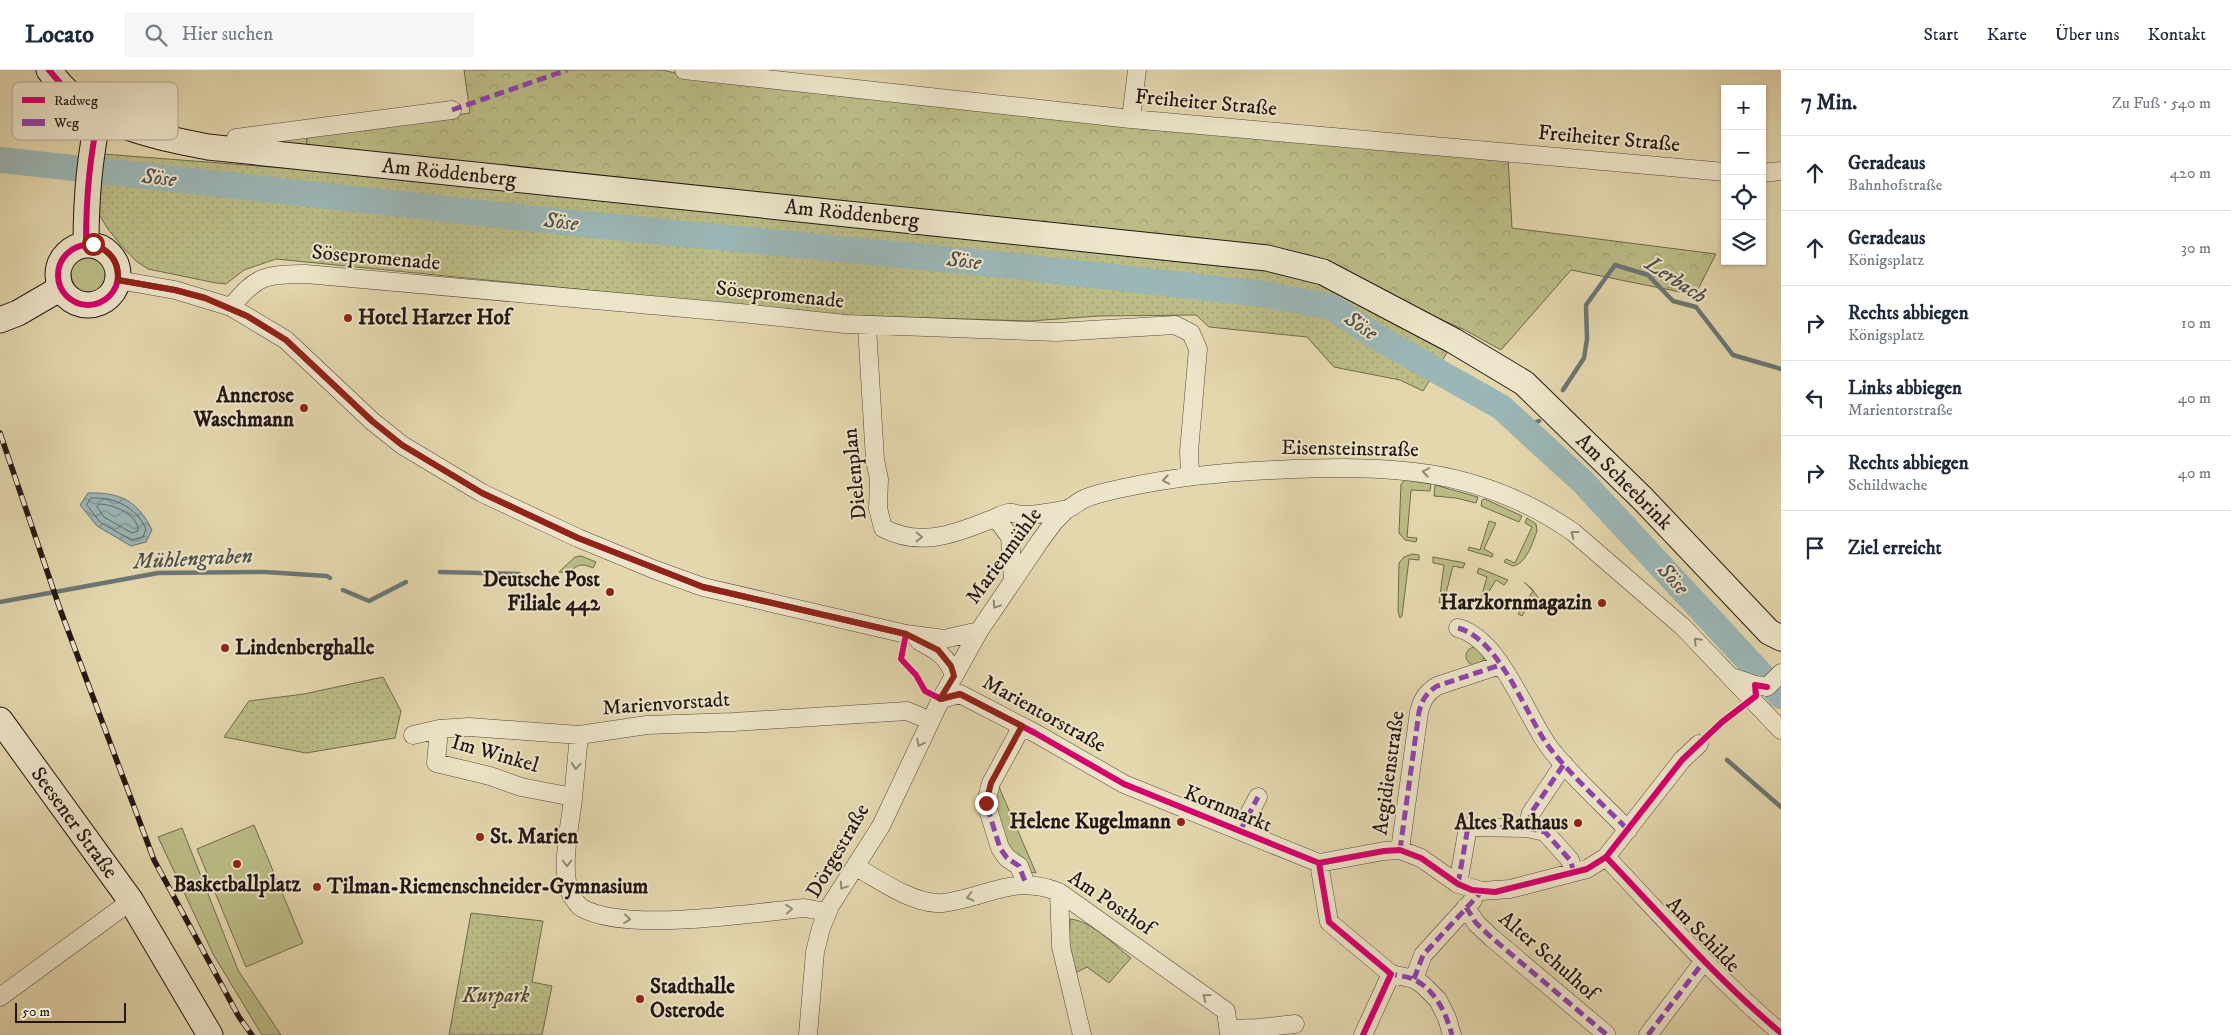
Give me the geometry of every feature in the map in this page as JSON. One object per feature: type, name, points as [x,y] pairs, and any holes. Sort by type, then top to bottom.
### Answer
[{"type":"main road","points":[[49,70],[59,82]]},
{"type":"main road","points":[[90,140],[92,146]]},
{"type":"main road","points":[[86,244],[87,196],[93,140]]},
{"type":"main road","points":[[92,146],[102,140]]},
{"type":"main road","points":[[116,140],[152,143],[185,142]]},
{"type":"main road","name":"Am Röddenberg","points":[[177,140],[232,150],[1267,258],[1323,272],[1454,341]]},
{"type":"main road","points":[[86,244],[100,246],[114,259],[117,265],[118,280],[111,295],[104,301],[94,304],[77,303],[69,298],[61,288],[58,279],[58,268],[70,251],[86,244]]},
{"type":"main road","points":[[0,320],[18,313],[61,288]]},
{"type":"main road","name":"Am Scheebrink","points":[[1454,341],[1524,383],[1643,499],[1769,632],[1781,638]]},
{"type":"main road","name":"Seesener Straße","points":[[0,720],[131,901],[210,1035]]},
{"type":"street","points":[[1132,120],[1137,70]]},
{"type":"street","name":"Freiheiter Straße","points":[[690,71],[1132,120],[1721,172]]},
{"type":"street","points":[[232,150],[236,138],[452,110]]},
{"type":"street","points":[[1766,173],[1781,171]]},
{"type":"street","name":"Sösepromenade","points":[[231,307],[249,286],[271,275],[306,274],[867,326],[1065,332],[1175,325],[1191,333],[1198,349],[1189,451],[1190,476]]},
{"type":"street","points":[[118,280],[175,290],[231,307],[286,340],[372,421],[402,445],[482,493],[578,538],[703,587],[906,634],[944,639],[979,631]]},
{"type":"street","name":"Dielenplan","points":[[867,326],[875,460],[880,479],[879,518],[882,528],[896,535],[919,538],[948,536],[970,528]]},
{"type":"street","name":"Eisensteinstraße","points":[[970,528],[1002,515],[1022,515],[1067,509],[1085,498],[1190,476],[1329,467],[1394,469],[1434,474],[1482,487],[1541,512],[1573,532],[1666,612],[1752,698],[1775,724]]},
{"type":"street","name":"Marienmühle","points":[[954,676],[979,631],[1013,580],[1054,522],[1067,509]]},
{"type":"street","points":[[1002,515],[1010,537],[1013,580]]},
{"type":"street","points":[[1458,628],[1477,637],[1500,665],[1544,739],[1564,764],[1628,830]]},
{"type":"street","points":[[906,634],[938,650],[951,666],[954,676]]},
{"type":"street","name":"Aegidienstraße","points":[[1392,850],[1423,699],[1437,686],[1500,665]]},
{"type":"street","points":[[1775,724],[1765,698],[1767,687],[1781,673]]},
{"type":"street","name":"Dörgestraße","points":[[808,1035],[815,952],[827,912],[881,826],[940,699],[954,676]]},
{"type":"street","name":"Eisensteinstraße","points":[[1730,676],[1755,686],[1767,687]]},
{"type":"street","name":"Marientorstraße","points":[[940,699],[960,694],[1022,726],[1124,784]]},
{"type":"street","name":"Marienvorstadt","points":[[827,912],[804,908],[648,921],[613,917],[580,907],[569,892],[567,882],[567,839],[579,735],[600,730],[647,725],[733,722],[907,711],[930,721]]},
{"type":"street","points":[[1022,726],[991,783],[986,803],[1000,848],[1007,858],[1019,866],[1026,884]]},
{"type":"street","points":[[414,735],[438,728],[469,727],[579,735]]},
{"type":"street","name":"Im Winkel","points":[[438,728],[436,763],[490,776],[521,788],[573,797]]},
{"type":"street","points":[[1452,1035],[1447,1018],[1438,1000],[1414,979],[1391,974],[1330,922],[1319,864],[1392,850],[1421,858],[1458,884],[1482,891],[1510,890],[1587,869],[1606,856],[1664,782],[1699,744]]},
{"type":"street","points":[[1527,828],[1532,813],[1564,764]]},
{"type":"street","name":"Kornmarkt","points":[[1124,784],[1319,864]]},
{"type":"street","points":[[1240,831],[1258,797]]},
{"type":"street","points":[[1458,884],[1468,827],[1527,828],[1545,832],[1570,860],[1574,872]]},
{"type":"street","name":"Am Schilde","points":[[1606,856],[1704,961],[1746,1003],[1781,1033]]},
{"type":"street","name":"Am Posthof","points":[[856,867],[911,896],[934,903],[952,902],[1017,884],[1026,884],[1059,892],[1226,1012],[1229,1032],[1295,1024]]},
{"type":"street","points":[[1414,979],[1423,954],[1482,891]]},
{"type":"street","points":[[1059,892],[1061,947],[1082,1035]]},
{"type":"street","name":"Seesener Straße","points":[[0,997],[131,901]]},
{"type":"street","name":"Alter Schulhof","points":[[1466,907],[1476,923],[1492,938],[1606,1034]]},
{"type":"street","points":[[1648,1035],[1704,961]]},
{"type":"street","points":[[1363,1035],[1391,974]]},
{"type":"green space","points":[[464,70],[662,70],[693,77],[1508,157],[1512,228],[1716,254],[1695,295],[1571,270],[1501,350],[1465,330],[1325,269],[305,149],[308,136],[470,113]]},
{"type":"green space","points":[[284,135],[308,136],[305,149],[268,145]]},
{"type":"green space","points":[[103,154],[349,173],[1265,267],[1320,280],[1450,348],[1423,391],[1400,380],[1334,367],[1307,337],[1209,327],[1196,315],[1099,316],[1030,321],[837,315],[276,259],[244,270],[226,284],[216,283],[148,269],[136,261],[121,245],[97,211]]},
{"type":"green space","points":[[89,256],[102,261],[107,274],[102,287],[89,292],[76,287],[71,274],[76,261]]},
{"type":"green space","points":[[1405,480],[1431,484],[1430,491],[1411,490],[1407,537],[1417,538],[1416,542],[1405,540],[1399,533],[1401,484]]},
{"type":"green space","points":[[1435,485],[1478,497],[1476,503],[1456,498],[1434,496]]},
{"type":"green space","points":[[1485,499],[1522,516],[1519,522],[1481,506],[1482,500]]},
{"type":"green space","points":[[1527,518],[1536,524],[1537,531],[1525,557],[1513,566],[1504,562],[1506,559],[1515,563],[1532,527],[1525,523]]},
{"type":"green space","points":[[1489,521],[1496,523],[1484,549],[1493,554],[1492,557],[1468,550],[1469,547],[1480,550]]},
{"type":"green space","points":[[1412,554],[1419,555],[1419,560],[1409,559],[1402,616],[1400,618],[1398,611],[1399,563],[1404,557]]},
{"type":"green space","points":[[581,556],[596,562],[593,568],[580,565],[569,573],[559,572],[575,557]]},
{"type":"green space","points":[[1433,557],[1465,563],[1463,568],[1453,566],[1444,601],[1439,603],[1444,565],[1433,563]]},
{"type":"green space","points":[[1479,568],[1508,580],[1504,585],[1496,580],[1484,599],[1480,601],[1487,577],[1477,573]]},
{"type":"green space","points":[[1524,582],[1532,589],[1540,600],[1537,604],[1527,607],[1522,616],[1518,614],[1533,591]]},
{"type":"green space","points":[[1475,647],[1481,650],[1484,656],[1481,662],[1475,665],[1469,662],[1466,656],[1469,650]]},
{"type":"green space","points":[[383,677],[401,711],[395,738],[306,753],[224,737],[249,701],[304,694]]},
{"type":"green space","points":[[1016,751],[999,787],[1036,873],[1030,872],[1005,845],[992,791]]},
{"type":"green space","points":[[254,825],[303,943],[246,967],[197,849]]},
{"type":"green space","points":[[182,828],[238,970],[281,1035],[262,1035],[213,954],[158,837]]},
{"type":"green space","name":"Kurpark","points":[[471,913],[543,921],[532,982],[552,986],[542,1035],[449,1035]]},
{"type":"green space","points":[[1070,919],[1086,924],[1094,929],[1131,958],[1109,983],[1087,967],[1077,972],[1069,963]]},
{"type":"water","points":[[88,493],[110,494],[127,500],[134,505],[147,520],[152,530],[146,542],[131,546],[97,526],[80,505]]},
{"type":"waterway","name":"Söse","points":[[0,160],[563,222],[1004,265],[1263,294],[1331,307],[1375,336],[1501,407],[1583,482],[1781,696]]},
{"type":"waterway","name":"Lerbach","points":[[1563,390],[1584,358],[1587,339],[1586,305],[1615,265],[1648,275],[1673,301],[1696,307],[1733,355],[1781,369]]},
{"type":"waterway","name":"Lerbach","points":[[1522,428],[1539,421]]},
{"type":"waterway","name":"Mühlengraben","points":[[0,602],[158,573],[265,572],[327,576],[330,578]]},
{"type":"waterway","name":"Mühlengraben","points":[[440,572],[519,574]]},
{"type":"waterway","name":"Mühlengraben","points":[[343,590],[369,601],[406,582]]},
{"type":"waterway","name":"Mühlengraben","points":[[1727,760],[1781,807]]},
{"type":"railway","points":[[0,433],[60,609],[154,860],[239,1017],[252,1035]]},
{"type":"marked path","points":[[452,110],[567,70]]},
{"type":"marked path","points":[[1458,628],[1473,635],[1487,647],[1510,679],[1549,747],[1577,779],[1628,830]]},
{"type":"marked path","points":[[1400,850],[1419,712],[1423,700],[1437,686],[1500,665]]},
{"type":"marked path","points":[[1022,726],[991,783],[986,803],[1000,848],[1007,858],[1019,866],[1026,884]]},
{"type":"marked path","points":[[1458,884],[1468,827],[1527,828],[1531,813],[1564,764]]},
{"type":"marked path","points":[[1240,831],[1258,797]]},
{"type":"marked path","points":[[1527,828],[1545,832],[1570,860],[1574,872]]},
{"type":"marked path","points":[[1414,979],[1423,955],[1482,891]]},
{"type":"marked path","points":[[1466,907],[1476,923],[1492,938],[1607,1035]]},
{"type":"marked path","points":[[1648,1035],[1704,961]]},
{"type":"marked path","points":[[1388,972],[1412,979],[1429,990],[1439,1003],[1452,1035]]},
{"type":"cycle path","points":[[49,70],[59,82]]},
{"type":"cycle path","points":[[86,244],[89,179],[94,140]]},
{"type":"cycle path","points":[[82,245],[94,245],[105,250],[113,258],[118,269],[118,275],[116,287],[105,300],[94,305],[82,305],[71,300],[63,292],[58,281],[58,269],[63,258],[71,250],[82,245]]},
{"type":"cycle path","points":[[118,280],[175,290],[205,298],[247,316],[286,340],[372,421],[402,445],[482,493],[578,538],[703,587],[906,634],[901,659],[916,675],[925,691],[941,699],[960,694],[1035,733],[1124,784],[1319,863],[1384,851],[1400,850],[1421,858],[1458,884],[1472,890],[1495,892],[1587,869],[1606,857],[1682,760],[1722,722],[1756,696],[1755,685],[1767,687]]},
{"type":"cycle path","points":[[1606,857],[1713,969],[1781,1033]]},
{"type":"cycle path","points":[[1319,863],[1329,922],[1391,974],[1363,1035]]},
{"type":"place","name":"Hotel Harzer Hof","points":[[348,318]]},
{"type":"place","name":"Annerose Waschmann","points":[[304,408]]},
{"type":"place","name":"Deutsche Post Filiale 442","points":[[610,592]]},
{"type":"place","name":"Harzkornmagazin","points":[[1602,603]]},
{"type":"place","name":"Lindenberghalle","points":[[225,648]]},
{"type":"place","name":"Helene Kugelmann","points":[[1181,822]]},
{"type":"place","name":"Altes Rathaus","points":[[1578,823]]},
{"type":"place","name":"St. Marien","points":[[480,837]]},
{"type":"place","name":"Basketballplatz","points":[[237,864]]},
{"type":"place","name":"Tilman-Riemenschneider-Gymnasium","points":[[317,887]]},
{"type":"place","name":"Stadthalle Osterode","points":[[640,999]]},
{"type":"route","points":[[93,244],[106,250],[114,259],[119,273],[118,280],[175,290],[231,307],[286,340],[372,421],[402,445],[482,493],[578,538],[703,587],[906,634],[938,650],[951,666],[954,676],[940,699],[960,694],[1022,726],[991,783],[986,803]]}]
